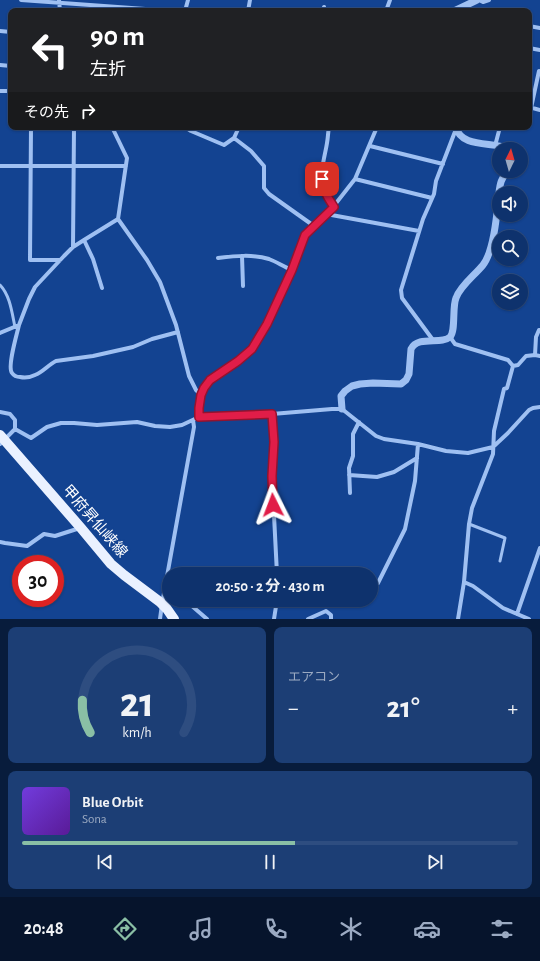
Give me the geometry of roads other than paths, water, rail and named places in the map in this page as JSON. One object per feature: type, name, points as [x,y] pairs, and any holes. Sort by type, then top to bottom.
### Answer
[{"type":"main road","name":"甲府昇仙峡線","points":[[1,440],[81,528],[111,564],[162,604]]},
{"type":"main road","name":"甲府昇仙峡線","points":[[165,607],[174,619]]},
{"type":"street","points":[[20,0],[135,8]]},
{"type":"street","points":[[461,8],[478,0],[484,2],[489,0]]},
{"type":"street","points":[[532,100],[539,71]]},
{"type":"street","points":[[31,130],[30,260],[60,260]]},
{"type":"street","points":[[73,247],[74,130]]},
{"type":"street","points":[[114,130],[128,158],[118,219],[147,260],[160,282],[178,332],[189,376],[196,390],[201,395]]},
{"type":"street","points":[[190,130],[224,145],[234,138],[238,130]]},
{"type":"street","points":[[329,130],[324,156],[322,186],[334,207]]},
{"type":"street","points":[[199,417],[201,395],[204,388],[210,380],[238,361],[252,349],[267,324],[292,270],[305,235],[334,207],[355,179],[376,130]]},
{"type":"street","points":[[433,340],[402,298],[401,294],[402,286],[423,219],[434,194],[436,181],[453,130]]},
{"type":"street","points":[[456,130],[468,140],[492,145]]},
{"type":"street","points":[[496,142],[499,130]]},
{"type":"street","points":[[234,138],[251,151],[264,166],[264,188],[269,194],[314,226]]},
{"type":"street","points":[[370,146],[443,164]]},
{"type":"street","points":[[0,166],[126,166]]},
{"type":"street","points":[[355,179],[432,198]]},
{"type":"street","points":[[326,214],[419,232]]},
{"type":"street","points":[[118,219],[73,247],[35,287],[17,326],[10,361],[12,373],[18,377],[26,378],[36,375],[56,361],[93,356],[133,347],[152,339],[178,332]]},
{"type":"street","points":[[342,409],[341,396],[352,386],[374,383],[401,384],[406,380],[411,349],[416,343],[444,340],[450,337],[452,332],[453,308],[457,295],[484,265],[489,252],[495,222]]},
{"type":"street","points":[[84,240],[94,259],[102,288]]},
{"type":"street","points":[[242,256],[243,286]]},
{"type":"street","points":[[218,258],[253,256],[268,259],[292,270]]},
{"type":"street","points":[[0,333],[17,326]]},
{"type":"street","points":[[535,355],[536,337],[540,330]]},
{"type":"street","points":[[450,337],[455,344],[508,360],[513,366]]},
{"type":"street","points":[[513,366],[518,365],[526,356],[540,356]]},
{"type":"street","points":[[458,619],[464,582],[469,524],[472,508],[493,454],[492,447],[494,431],[504,390],[507,388],[513,366]]},
{"type":"street","points":[[15,429],[31,438],[47,427],[61,423],[97,425],[137,422],[155,426],[170,427],[182,425],[199,417],[342,409],[376,436],[384,439],[418,444],[446,451],[468,453],[492,447],[508,433],[529,410],[540,407]]},
{"type":"street","points":[[0,412],[10,414],[15,420],[15,429]]},
{"type":"street","points":[[272,414],[274,442],[272,476],[277,567]]},
{"type":"street","points":[[171,567],[194,427],[193,420]]},
{"type":"street","points":[[350,493],[349,468],[353,456],[353,434],[358,422]]},
{"type":"street","points":[[1,440],[15,429]]},
{"type":"street","points":[[378,583],[405,528],[415,481],[418,444]]},
{"type":"street","points":[[349,475],[377,477],[394,472],[417,458]]},
{"type":"street","points":[[0,542],[27,546],[44,534],[55,536],[81,528]]},
{"type":"street","points":[[517,614],[540,548]]},
{"type":"street","points":[[464,582],[473,586],[503,608],[529,619]]},
{"type":"street","points":[[160,619],[162,604]]},
{"type":"street","points":[[194,607],[207,619]]},
{"type":"street","points":[[274,619],[276,607]]},
{"type":"street","points":[[308,619],[326,611],[331,615],[331,619]]},
{"type":"lane","points":[[0,285],[4,289],[7,296],[17,326]]},
{"type":"lane","points":[[469,524],[505,538],[500,561]]},
{"type":"lane","points":[[534,564],[540,566]]}]
